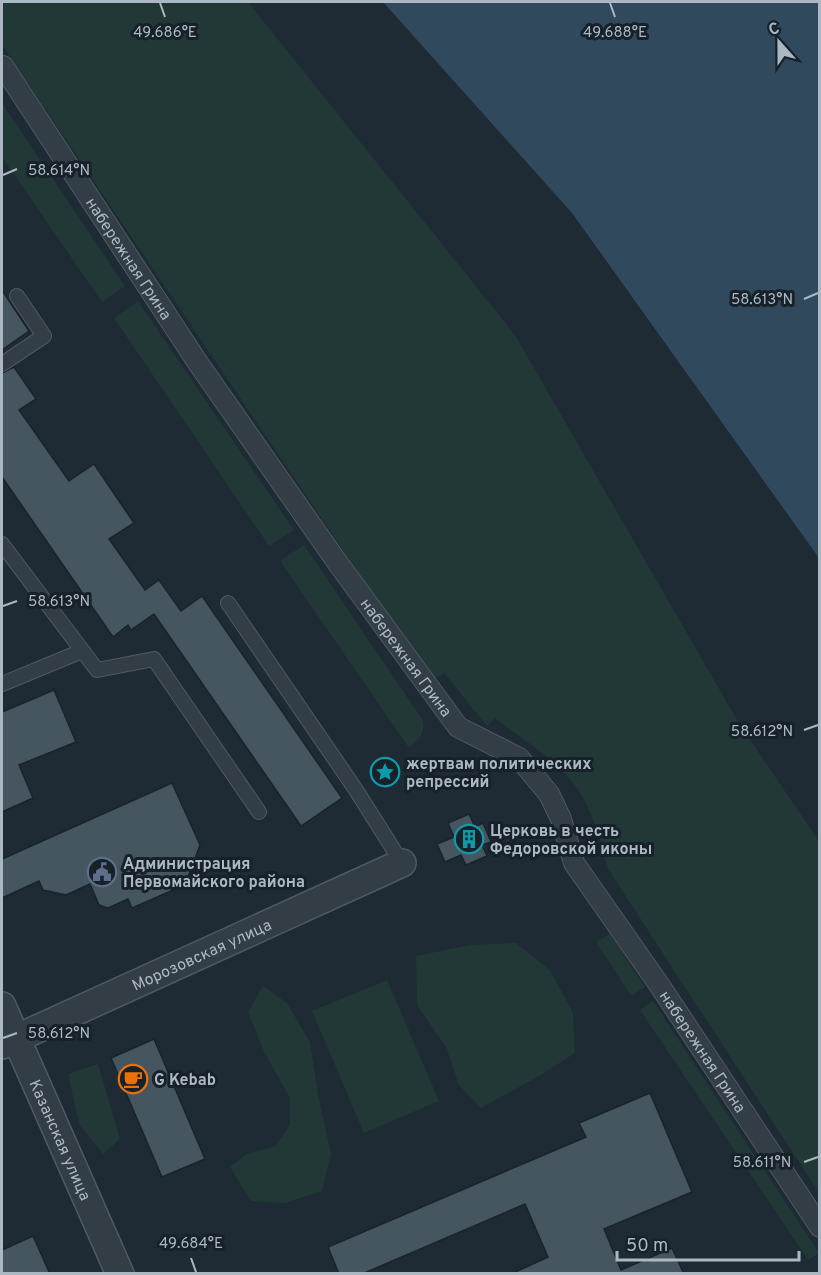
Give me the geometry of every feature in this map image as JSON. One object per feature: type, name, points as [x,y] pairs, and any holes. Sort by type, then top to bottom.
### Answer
[{"type":"street","name":"набережная Грина","points":[[3,66],[198,363],[337,562],[458,727],[519,758],[549,794],[561,819],[574,863],[660,986],[819,1227]]},
{"type":"street","name":"Морозовская улица","points":[[8,1042],[402,863]]},
{"type":"street","name":"Казанская улица","points":[[2,1006],[8,1042],[32,1071],[120,1274]]},
{"type":"lane","points":[[2,364],[44,336],[17,296]]},
{"type":"lane","points":[[2,544],[97,670],[154,659],[259,812]]},
{"type":"lane","points":[[228,603],[356,790],[402,863]]},
{"type":"lane","points":[[2,684],[82,651]]},
{"type":"green space","points":[[2,2],[248,2],[515,335],[740,725],[819,841],[819,1193],[608,869],[589,810],[571,780],[540,752],[495,718],[487,726],[444,673],[431,681],[2,45]]},
{"type":"green space","points":[[2,103],[125,286],[102,302],[2,157]]},
{"type":"green space","points":[[138,301],[294,530],[269,546],[114,318]]},
{"type":"green space","points":[[304,545],[422,719],[422,732],[409,748],[280,561]]},
{"type":"green space","points":[[610,934],[645,987],[631,996],[596,942]]},
{"type":"green space","points":[[516,943],[550,970],[573,1013],[575,1053],[541,1075],[481,1108],[459,1085],[446,1047],[417,1005],[416,956],[470,945]]},
{"type":"green space","points":[[387,980],[439,1101],[364,1133],[312,1011]]},
{"type":"green space","points":[[263,986],[287,1003],[310,1042],[319,1100],[331,1154],[322,1191],[285,1203],[251,1201],[230,1167],[247,1154],[276,1146],[290,1124],[290,1098],[264,1052],[248,1012]]},
{"type":"green space","points":[[653,1001],[819,1253],[808,1260],[640,1010]]},
{"type":"green space","points":[[98,1064],[120,1139],[103,1154],[79,1124],[68,1074]]},
{"type":"water","points":[[383,2],[819,2],[819,558],[572,213]]},
{"type":"building","points":[[2,290],[29,331],[2,350]]},
{"type":"building","points":[[14,367],[36,399],[19,410],[69,481],[94,464],[134,523],[109,539],[145,590],[159,580],[181,611],[202,596],[342,798],[301,826],[154,614],[131,630],[128,625],[113,637],[2,477],[2,373]]},
{"type":"building","points":[[54,690],[76,742],[19,765],[33,798],[2,812],[2,712]]},
{"type":"building","points":[[172,783],[200,845],[185,885],[132,908],[128,899],[108,908],[99,905],[90,884],[66,895],[43,890],[39,881],[2,898],[2,859]]},
{"type":"building","name":"Церковь в честь Федоровской иконы","points":[[469,814],[475,827],[483,823],[491,842],[482,845],[487,856],[466,865],[461,855],[445,862],[437,844],[454,837],[448,823]]},
{"type":"building","points":[[154,1039],[205,1159],[162,1177],[111,1058]]},
{"type":"building","points":[[650,1093],[692,1192],[604,1229],[621,1270],[672,1248],[684,1274],[511,1274],[548,1257],[525,1204],[362,1274],[339,1274],[328,1247],[586,1137],[579,1123]]},
{"type":"building","points":[[33,1236],[50,1274],[2,1274],[2,1250]]},
{"type":"place","name":"жертвам политических репрессий","points":[[385,772]]},
{"type":"place","name":"Церковь в честь Федоровской иконы","points":[[469,839]]},
{"type":"place","name":"Администрация Первомайского района","points":[[102,872]]},
{"type":"place","name":"G Kebab","points":[[133,1079]]}]
